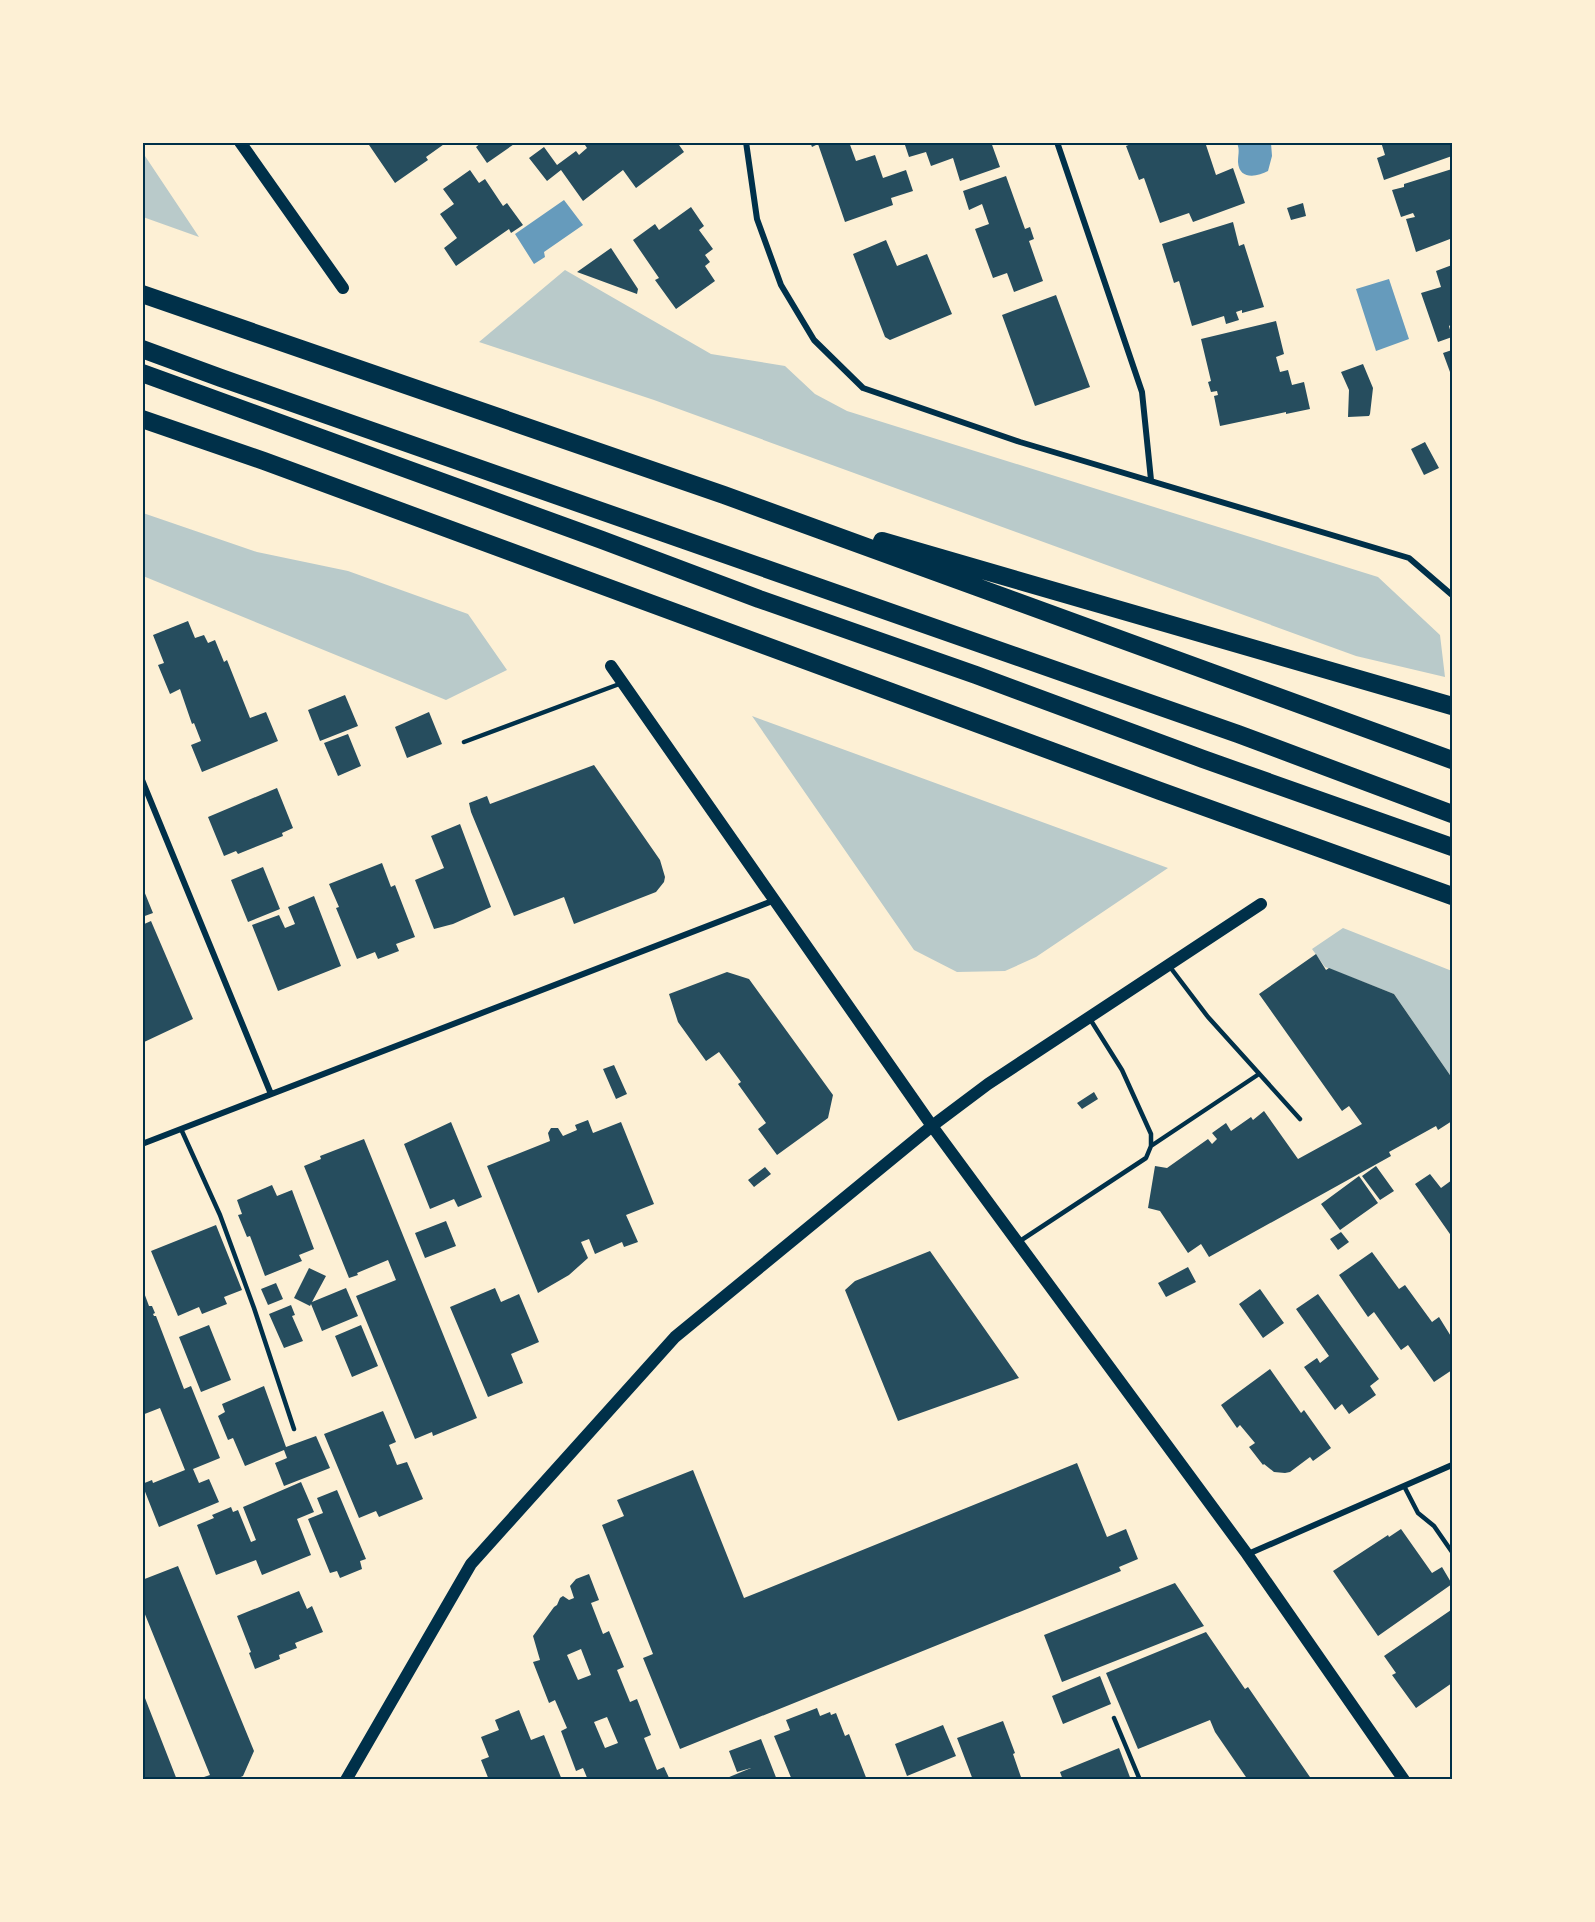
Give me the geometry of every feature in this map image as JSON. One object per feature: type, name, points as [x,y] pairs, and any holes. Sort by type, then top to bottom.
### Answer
[{"type":"highway","points":[[142,294],[724,495],[1452,760]]},
{"type":"highway","points":[[142,349],[1238,734],[1452,814]]},
{"type":"highway","points":[[142,373],[244,408],[759,599],[1452,847]]},
{"type":"highway","points":[[142,418],[1452,896]]},
{"type":"highway","points":[[724,495],[1452,706]]},
{"type":"main road","points":[[240,142],[343,288]]},
{"type":"main road","points":[[611,666],[932,1126],[1247,1554],[1404,1779]]},
{"type":"main road","points":[[346,1779],[471,1564],[675,1337],[932,1126],[988,1084],[1261,904]]},
{"type":"street","points":[[746,142],[757,219],[781,285],[814,340],[863,388],[1020,442],[1409,558],[1452,595]]},
{"type":"street","points":[[1057,142],[1143,392],[1151,480]]},
{"type":"street","points":[[142,780],[271,1094]]},
{"type":"street","points":[[142,1144],[775,900]]},
{"type":"street","points":[[1247,1554],[1452,1465]]},
{"type":"lane","points":[[464,742],[623,683]]},
{"type":"lane","points":[[1168,965],[1208,1017],[1300,1119]]},
{"type":"lane","points":[[1018,1243],[1146,1158],[1151,1146],[1151,1134],[1122,1070],[1089,1017]]},
{"type":"lane","points":[[1151,1146],[1259,1074]]},
{"type":"lane","points":[[181,1129],[220,1215],[294,1429]]},
{"type":"lane","points":[[1404,1486],[1418,1513],[1434,1526],[1452,1552]]},
{"type":"lane","points":[[1114,1718],[1140,1779]]},
{"type":"shaded area","points":[[143,153],[199,237],[143,217]]},
{"type":"shaded area","points":[[565,270],[711,354],[785,366],[815,394],[847,411],[1378,577],[1440,635],[1445,677],[1356,656],[654,400],[479,342]]},
{"type":"shaded area","points":[[143,513],[257,552],[348,571],[468,614],[507,670],[446,700],[143,576]]},
{"type":"shaded area","points":[[752,716],[1168,868],[1036,957],[1005,971],[957,972],[914,950]]},
{"type":"shaded area","points":[[1343,928],[1452,971],[1452,1078],[1394,994],[1325,967],[1312,949]]},
{"type":"water","points":[[1237,143],[1271,143],[1272,156],[1268,171],[1254,176],[1242,172],[1239,168]]},
{"type":"water","points":[[564,200],[583,225],[544,252],[545,257],[534,264],[515,234]]},
{"type":"water","points":[[1389,279],[1409,339],[1376,351],[1356,289]]},
{"type":"building","points":[[367,142],[447,142],[426,157],[428,160],[395,183]]},
{"type":"building","points":[[482,142],[517,142],[487,163],[476,147]]},
{"type":"building","points":[[583,142],[677,142],[684,152],[636,188],[623,170],[583,201],[561,170],[547,181],[529,158],[544,147],[557,165],[576,151],[579,155],[587,148]]},
{"type":"building","points":[[810,142],[849,142],[856,161],[875,155],[883,178],[906,170],[913,191],[891,198],[893,205],[845,222],[818,144],[812,147]]},
{"type":"building","points":[[904,142],[991,142],[1000,167],[960,181],[953,158],[931,166],[926,152],[909,157]]},
{"type":"building","points":[[1136,142],[1213,142],[1206,145],[1216,175],[1233,168],[1245,203],[1193,222],[1189,213],[1160,223],[1144,178],[1139,180],[1126,146]]},
{"type":"building","points":[[1381,142],[1452,142],[1452,156],[1384,180],[1377,158],[1385,155]]},
{"type":"building","points":[[1452,169],[1452,246],[1450,239],[1416,252],[1406,219],[1415,217],[1413,213],[1401,217],[1392,190]]},
{"type":"building","points":[[470,170],[479,183],[485,179],[503,206],[507,203],[523,225],[511,233],[509,229],[456,266],[444,248],[457,238],[440,214],[454,204],[443,189]]},
{"type":"building","points":[[1006,176],[1025,229],[1030,227],[1034,239],[1029,241],[1043,281],[1014,292],[1007,273],[993,278],[975,229],[989,224],[982,204],[969,210],[963,191]]},
{"type":"building","points":[[1303,203],[1306,216],[1291,220],[1287,208]]},
{"type":"building","points":[[691,207],[704,226],[699,230],[713,249],[705,255],[710,262],[705,266],[715,281],[676,309],[655,280],[659,278],[633,240],[655,224],[659,230]]},
{"type":"building","points":[[1233,222],[1239,246],[1244,244],[1264,307],[1242,313],[1242,310],[1236,312],[1239,320],[1226,324],[1224,316],[1192,326],[1179,281],[1174,283],[1162,244]]},
{"type":"building","points":[[886,240],[897,266],[927,254],[952,314],[890,340],[885,337],[853,254]]},
{"type":"building","points":[[611,248],[638,289],[637,294],[577,272]]},
{"type":"building","points":[[1452,265],[1452,324],[1449,326],[1452,337],[1438,342],[1421,293],[1441,287],[1436,271]]},
{"type":"building","points":[[1056,295],[1090,387],[1035,406],[1002,315]]},
{"type":"building","points":[[1276,321],[1284,354],[1276,357],[1280,372],[1288,370],[1292,385],[1304,382],[1310,409],[1220,426],[1214,396],[1218,395],[1217,391],[1211,392],[1208,382],[1211,381],[1201,339]]},
{"type":"building","points":[[1452,350],[1452,371],[1450,372],[1443,353]]},
{"type":"building","points":[[1363,364],[1373,388],[1370,414],[1369,416],[1348,417],[1349,390],[1341,372]]},
{"type":"building","points":[[1425,442],[1439,468],[1424,475],[1411,449]]},
{"type":"building","points":[[188,621],[195,638],[204,635],[208,643],[215,640],[224,662],[227,660],[250,718],[266,712],[278,741],[202,772],[191,745],[201,741],[194,723],[192,724],[180,689],[170,694],[158,665],[164,663],[153,635]]},
{"type":"building","points":[[345,695],[358,726],[320,741],[308,710]]},
{"type":"building","points":[[429,712],[442,744],[407,758],[395,727]]},
{"type":"building","points":[[348,734],[361,766],[338,776],[324,743]]},
{"type":"building","points":[[594,765],[660,860],[665,877],[664,882],[656,892],[574,924],[564,897],[514,916],[469,803],[487,796],[490,804]]},
{"type":"building","points":[[277,788],[293,828],[282,833],[283,836],[238,854],[236,851],[224,856],[208,817]]},
{"type":"building","points":[[460,824],[491,907],[453,924],[434,929],[415,880],[444,868],[431,836]]},
{"type":"building","points":[[382,863],[391,887],[395,885],[415,937],[396,944],[399,951],[378,959],[375,952],[357,959],[336,908],[339,907],[329,884]]},
{"type":"building","points":[[263,867],[280,909],[248,922],[231,880]]},
{"type":"building","points":[[142,886],[153,913],[142,917]]},
{"type":"building","points":[[314,896],[341,966],[278,991],[252,925],[279,915],[285,928],[295,924],[288,907]]},
{"type":"building","points":[[151,921],[193,1019],[142,1043],[142,925]]},
{"type":"building","points":[[1316,954],[1326,970],[1329,968],[1394,994],[1452,1078],[1452,1121],[1438,1130],[1436,1126],[1389,1152],[1391,1156],[1209,1257],[1201,1244],[1188,1253],[1160,1211],[1148,1208],[1155,1166],[1167,1168],[1208,1139],[1212,1144],[1217,1139],[1212,1133],[1226,1123],[1231,1131],[1251,1117],[1253,1120],[1264,1111],[1298,1159],[1362,1124],[1349,1106],[1342,1111],[1259,994]]},
{"type":"building","points":[[727,972],[749,979],[833,1095],[828,1118],[777,1155],[758,1129],[766,1123],[738,1084],[741,1082],[719,1052],[706,1061],[678,1022],[669,994]]},
{"type":"building","points":[[614,1065],[627,1094],[616,1099],[603,1069]]},
{"type":"building","points":[[1094,1092],[1098,1099],[1082,1109],[1077,1103]]},
{"type":"building","points":[[588,1120],[593,1133],[621,1122],[654,1204],[626,1215],[638,1242],[624,1247],[622,1242],[595,1254],[589,1239],[581,1242],[588,1258],[569,1275],[538,1293],[487,1166],[550,1141],[548,1133],[551,1128],[558,1128],[563,1136],[577,1130],[575,1125]]},
{"type":"building","points":[[451,1122],[482,1197],[458,1207],[454,1199],[430,1209],[404,1144]]},
{"type":"building","points":[[364,1139],[477,1418],[433,1436],[432,1432],[415,1439],[356,1296],[396,1280],[388,1260],[349,1278],[304,1166],[321,1159],[320,1156]]},
{"type":"building","points":[[1376,1166],[1394,1191],[1380,1200],[1362,1176]]},
{"type":"building","points":[[765,1167],[771,1174],[754,1187],[748,1180]]},
{"type":"building","points":[[1430,1174],[1441,1188],[1452,1180],[1452,1237],[1415,1184]]},
{"type":"building","points":[[1359,1176],[1378,1203],[1340,1230],[1321,1204]]},
{"type":"building","points":[[272,1185],[277,1196],[292,1190],[314,1249],[299,1255],[302,1261],[265,1276],[250,1236],[247,1237],[238,1215],[242,1214],[237,1200]]},
{"type":"building","points":[[446,1221],[456,1246],[425,1258],[415,1233]]},
{"type":"building","points":[[216,1225],[242,1290],[224,1297],[227,1304],[202,1314],[199,1307],[178,1316],[151,1251]]},
{"type":"building","points":[[1341,1232],[1349,1242],[1338,1250],[1330,1239]]},
{"type":"building","points":[[930,1251],[1019,1378],[898,1421],[845,1290],[855,1281]]},
{"type":"building","points":[[1372,1252],[1399,1289],[1405,1285],[1432,1322],[1439,1317],[1452,1338],[1452,1370],[1434,1382],[1408,1345],[1401,1350],[1374,1312],[1368,1317],[1339,1275]]},
{"type":"building","points":[[1188,1267],[1196,1282],[1166,1297],[1158,1283]]},
{"type":"building","points":[[309,1268],[326,1276],[312,1302],[346,1288],[358,1316],[322,1331],[311,1304],[310,1306],[294,1298]]},
{"type":"building","points":[[276,1283],[283,1299],[268,1305],[261,1289]]},
{"type":"building","points":[[495,1288],[501,1302],[519,1294],[539,1342],[511,1354],[523,1383],[488,1397],[450,1307]]},
{"type":"building","points":[[1260,1289],[1284,1323],[1263,1338],[1239,1304]]},
{"type":"building","points":[[143,1290],[149,1306],[152,1306],[155,1313],[153,1314],[156,1316],[184,1389],[191,1386],[220,1458],[193,1469],[199,1483],[209,1479],[219,1502],[159,1527],[142,1484],[152,1480],[153,1483],[185,1470],[160,1408],[142,1415]]},
{"type":"building","points":[[1318,1294],[1379,1379],[1370,1386],[1376,1395],[1349,1414],[1342,1404],[1335,1410],[1304,1367],[1317,1358],[1320,1363],[1329,1356],[1296,1309]]},
{"type":"building","points":[[291,1305],[295,1315],[292,1316],[303,1341],[284,1348],[269,1314]]},
{"type":"building","points":[[209,1325],[231,1380],[201,1392],[179,1337]]},
{"type":"building","points":[[361,1325],[378,1366],[352,1377],[335,1336]]},
{"type":"building","points":[[1270,1369],[1301,1413],[1304,1410],[1331,1448],[1313,1461],[1310,1457],[1290,1472],[1285,1473],[1274,1472],[1263,1465],[1249,1447],[1255,1443],[1240,1425],[1237,1428],[1221,1405]]},
{"type":"building","points":[[264,1386],[286,1447],[316,1436],[330,1468],[284,1486],[275,1463],[287,1458],[284,1450],[245,1466],[233,1438],[228,1440],[218,1416],[225,1412],[222,1404]]},
{"type":"building","points":[[383,1411],[396,1442],[389,1445],[397,1465],[407,1462],[423,1499],[379,1517],[376,1511],[359,1518],[324,1434]]},
{"type":"building","points":[[1077,1463],[1107,1537],[1126,1529],[1138,1559],[1119,1567],[1121,1571],[680,1749],[643,1658],[653,1654],[602,1525],[624,1516],[617,1500],[693,1470],[744,1598]]},
{"type":"building","points":[[301,1482],[314,1512],[297,1519],[311,1555],[262,1575],[256,1560],[216,1575],[197,1525],[214,1518],[212,1515],[231,1507],[233,1512],[238,1510],[251,1542],[256,1540],[243,1507]]},
{"type":"building","points":[[337,1490],[366,1559],[360,1561],[362,1569],[340,1578],[337,1571],[330,1573],[308,1519],[323,1513],[317,1498]]},
{"type":"building","points":[[1401,1529],[1432,1573],[1442,1567],[1452,1584],[1378,1636],[1333,1571]]},
{"type":"building","points":[[178,1566],[254,1751],[243,1776],[234,1780],[205,1780],[204,1777],[210,1775],[142,1607],[142,1580]]},
{"type":"building","points":[[589,1574],[599,1600],[591,1603],[603,1634],[609,1631],[624,1667],[617,1670],[630,1702],[637,1699],[651,1735],[644,1738],[657,1770],[664,1767],[670,1780],[588,1780],[583,1768],[576,1771],[561,1731],[567,1728],[555,1700],[549,1703],[533,1662],[540,1660],[533,1636],[560,1598],[563,1596],[569,1600],[574,1598],[570,1586],[576,1579]],"holes":[[[581,1649],[591,1675],[578,1680],[567,1655]],[[607,1717],[618,1743],[605,1748],[594,1722]]]},
{"type":"building","points":[[1175,1583],[1204,1626],[1062,1682],[1044,1635]]},
{"type":"building","points":[[299,1591],[307,1609],[312,1606],[323,1632],[295,1643],[297,1648],[279,1655],[280,1659],[255,1669],[237,1616]]},
{"type":"building","points":[[1451,1610],[1452,1683],[1416,1708],[1392,1675],[1396,1673],[1384,1656]]},
{"type":"building","points":[[1206,1632],[1245,1689],[1248,1687],[1312,1780],[1248,1780],[1215,1732],[1210,1720],[1138,1749],[1106,1673]]},
{"type":"building","points":[[1100,1676],[1111,1704],[1063,1724],[1052,1696]]},
{"type":"building","points":[[143,1693],[177,1780],[142,1780]]},
{"type":"building","points":[[817,1708],[820,1716],[830,1712],[831,1715],[836,1713],[845,1736],[849,1734],[867,1780],[792,1780],[774,1736],[790,1730],[786,1720]]},
{"type":"building","points":[[519,1710],[531,1740],[544,1735],[562,1780],[489,1780],[481,1760],[489,1757],[481,1737],[499,1730],[495,1720]]},
{"type":"building","points":[[1003,1721],[1022,1780],[973,1780],[957,1738]]},
{"type":"building","points":[[943,1725],[956,1756],[907,1776],[895,1744]]},
{"type":"building","points":[[761,1739],[777,1780],[722,1780],[751,1768],[737,1772],[729,1751]]},
{"type":"building","points":[[1119,1748],[1131,1780],[1063,1780],[1060,1772]]}]
